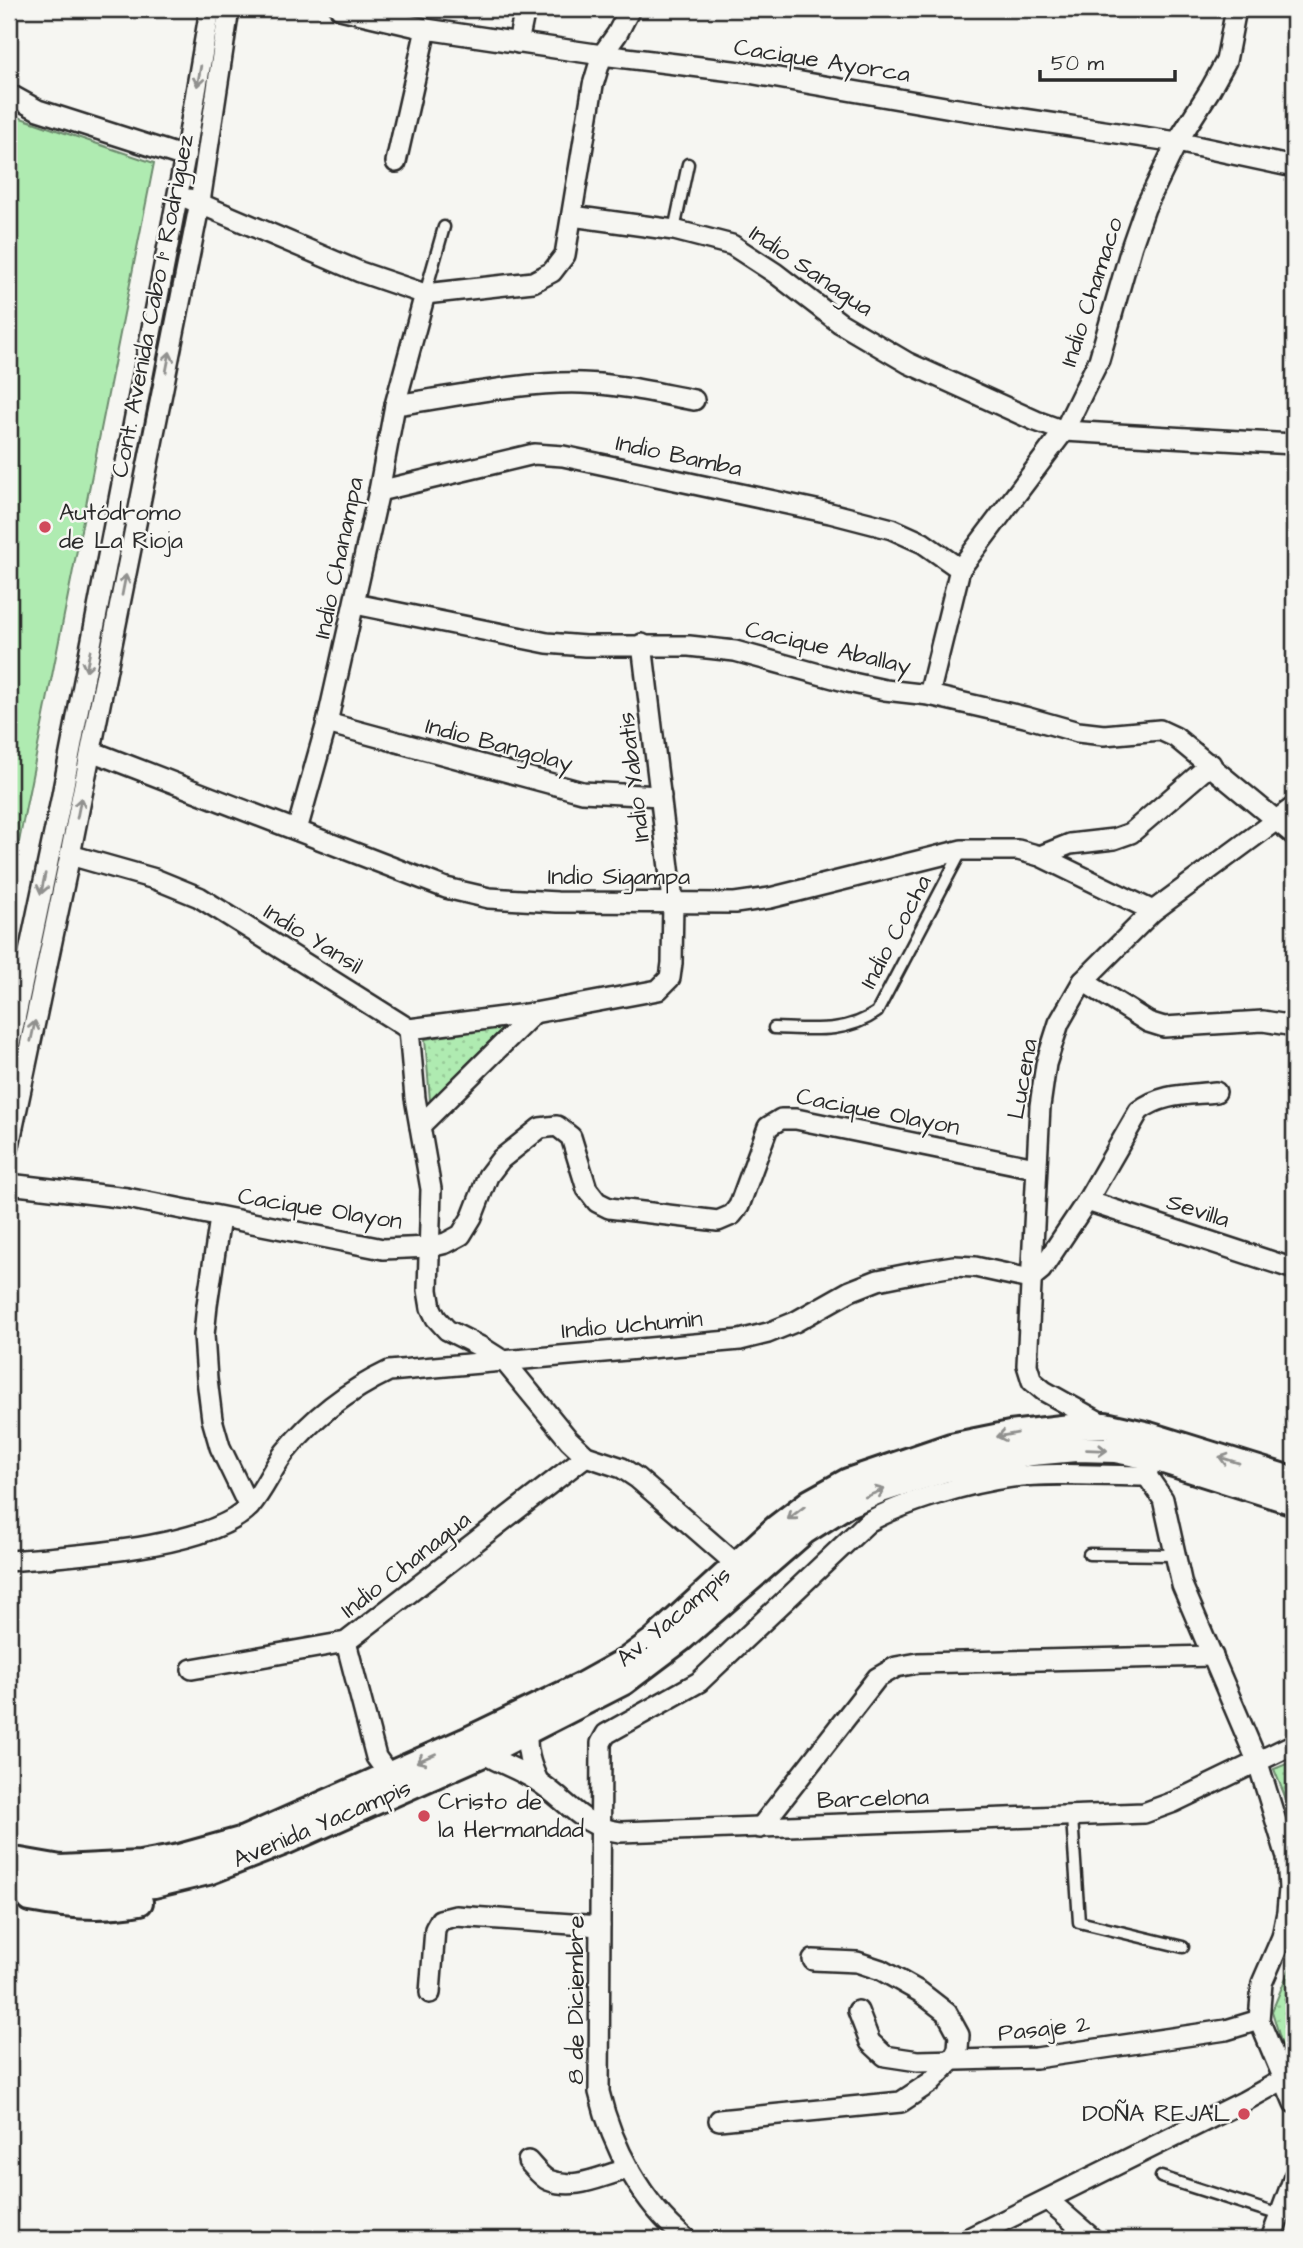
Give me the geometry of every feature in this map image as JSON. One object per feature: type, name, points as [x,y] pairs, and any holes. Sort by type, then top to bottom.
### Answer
[{"type":"street","name":"Cont. Avenida Cabo 1° Rodriguez","points":[[9,1048],[61,800],[185,157],[210,9]]},
{"type":"street","name":"Cont. Avenida Cabo 1° Rodriguez","points":[[9,1146],[200,202],[229,9]]},
{"type":"street","name":"Cacique Ayorca","points":[[341,9],[392,14],[426,29],[749,73],[951,108],[1177,142],[1294,167]]},
{"type":"street","points":[[518,43],[525,9]]},
{"type":"street","points":[[177,196],[200,202],[360,272],[425,294],[533,282],[552,272],[565,254],[593,85],[602,55],[630,9]]},
{"type":"street","name":"Indio Chamaco","points":[[929,695],[960,569],[1064,431],[1098,360],[1145,208],[1177,142],[1226,61],[1236,9]]},
{"type":"street","points":[[396,162],[426,29]]},
{"type":"street","points":[[9,94],[38,110],[185,157]]},
{"type":"street","name":"Indio Sanagua","points":[[572,216],[674,230],[732,245],[775,273],[840,323],[908,363],[1064,431],[1294,444]]},
{"type":"street","name":"Indio Chanampa","points":[[297,830],[327,723],[355,604],[395,405],[425,294]]},
{"type":"street","points":[[395,405],[523,387],[580,383],[625,386],[694,400]]},
{"type":"street","name":"Indio Bamba","points":[[379,491],[534,454],[563,456],[830,513],[892,529],[923,543],[960,569]]},
{"type":"street","name":"Cacique Aballay","points":[[355,604],[547,643],[585,646],[642,644],[735,651],[848,682],[929,695],[1025,716],[1078,732],[1104,735],[1160,730],[1175,737],[1211,764],[1294,835]]},
{"type":"street","name":"Indio Yabatis","points":[[534,1013],[658,990],[670,978],[673,901],[642,644]]},
{"type":"street","name":"Indio Bangolay","points":[[327,723],[582,792],[661,796]]},
{"type":"street","name":"Indio Sigampa","points":[[91,751],[446,888],[489,898],[556,902],[735,903],[770,898],[962,850],[995,848],[1040,856],[1153,911]]},
{"type":"street","points":[[1040,856],[1070,845],[1114,839],[1131,833],[1211,764]]},
{"type":"street","name":"Lucena","points":[[1105,1425],[1044,1391],[1032,1381],[1027,1365],[1035,1168],[1046,1064],[1059,1023],[1083,981],[1153,911],[1294,807]]},
{"type":"street","name":"Indio Yansil","points":[[70,855],[155,879],[199,897],[410,1029]]},
{"type":"street","points":[[1083,981],[1148,1022],[1164,1027],[1262,1021],[1294,1026]]},
{"type":"street","points":[[534,1013],[410,1029],[420,1126],[430,1189],[428,1290],[431,1308],[447,1330],[505,1362],[586,1456],[622,1468],[637,1478],[737,1565]]},
{"type":"street","points":[[420,1126],[534,1013]]},
{"type":"street","points":[[1030,1279],[1041,1270],[1087,1201],[1139,1111],[1148,1103],[1167,1096],[1216,1092]]},
{"type":"street","name":"Cacique Olayon","points":[[9,1184],[127,1198],[383,1249],[430,1247],[461,1235],[472,1217],[488,1176],[501,1159],[540,1128],[557,1126],[571,1137],[587,1189],[597,1202],[609,1208],[718,1221],[732,1215],[739,1206],[768,1127],[781,1119],[796,1119],[1035,1168]]},
{"type":"street","name":"Sevilla","points":[[1087,1201],[1294,1269]]},
{"type":"street","points":[[220,1218],[206,1305],[204,1335],[207,1379],[219,1447],[249,1507]]},
{"type":"street","name":"Indio Uchumin","points":[[9,1561],[120,1551],[160,1543],[225,1523],[249,1507],[285,1453],[330,1405],[358,1386],[389,1371],[740,1340],[795,1322],[850,1291],[878,1280],[954,1266],[975,1267],[1030,1279]]},
{"type":"street","name":"Av. Yacampis","points":[[9,1859],[61,1868],[140,1864],[179,1857],[244,1839],[388,1775],[474,1747],[627,1660],[654,1640],[776,1528],[810,1502],[859,1477],[951,1446],[1010,1434],[1105,1425],[1149,1435],[1294,1480]]},
{"type":"street","name":"Avenida Yacampis","points":[[9,1881],[51,1888],[109,1889],[154,1885],[208,1872],[287,1841],[414,1784],[474,1747],[527,1731],[624,1682],[653,1662],[805,1531],[846,1505],[881,1490],[943,1470],[1032,1453],[1076,1449],[1115,1450],[1149,1466],[1294,1502]]},
{"type":"street","name":"Indio Chanagua","points":[[191,1668],[346,1642],[586,1456]]},
{"type":"street","points":[[1149,1466],[1169,1519],[1182,1585],[1258,1763],[1286,1857],[1289,1889],[1282,1937],[1262,1983],[1259,2020],[1289,2076],[1294,2103]]},
{"type":"street","name":"8 de Diciembre","points":[[687,2239],[656,2208],[629,2168],[606,2120],[599,2092],[601,1743],[606,1734],[699,1682],[868,1522],[885,1512],[976,1483],[1013,1477],[1149,1466]]},
{"type":"street","points":[[346,1642],[376,1757],[388,1775],[414,1784]]},
{"type":"street","points":[[760,1828],[877,1678],[895,1667],[918,1663],[1213,1656]]},
{"type":"street","points":[[527,1731],[529,1762],[538,1781]]},
{"type":"street","name":"Barcelona","points":[[601,1829],[620,1832],[760,1828],[1144,1813],[1174,1802],[1294,1744]]},
{"type":"street","points":[[474,1747],[538,1781],[566,1805],[601,1829]]},
{"type":"street","points":[[9,1895],[60,1905],[101,1906],[183,1894],[246,1873],[261,1865],[287,1841]]},
{"type":"street","points":[[430,1993],[435,1929],[440,1920],[456,1916],[600,1926]]},
{"type":"street","points":[[719,2120],[901,2102],[931,2081],[952,2060],[958,2049],[959,2035],[947,2013],[920,1992],[881,1970],[857,1962],[813,1960]]},
{"type":"street","name":"Pasaje 2","points":[[858,2011],[870,2042],[885,2056],[918,2061],[1036,2058],[1226,2030],[1259,2020]]},
{"type":"street","points":[[967,2239],[1243,2102],[1289,2076]]},
{"type":"street","points":[[528,2161],[547,2180],[584,2185],[604,2175],[629,2168]]},
{"type":"street","points":[[1271,2239],[1294,2177]]},
{"type":"street","points":[[1048,2200],[1093,2239]]},
{"type":"lane","points":[[674,230],[688,164]]},
{"type":"lane","points":[[425,294],[444,227]]},
{"type":"lane","name":"Indio Cocha","points":[[774,1028],[827,1029],[862,1023],[877,1012],[962,850]]},
{"type":"lane","points":[[1089,1554],[1174,1555]]},
{"type":"lane","points":[[1072,1817],[1079,1922],[1183,1947]]},
{"type":"lane","points":[[1161,2177],[1280,2215]]},
{"type":"green space","name":"Autódromo de La Rioja","points":[[9,114],[154,163],[9,892]]},
{"type":"green space","points":[[505,1026],[430,1101],[425,1039]]},
{"type":"green space","points":[[1294,1761],[1294,1819],[1274,1769]]},
{"type":"green space","points":[[1294,1958],[1294,2048],[1284,2052],[1272,2011]]},
{"type":"place","name":"Autódromo de La Rioja","points":[[45,527]]},
{"type":"place","name":"Cristo de la Hermandad","points":[[424,1816]]},
{"type":"place","name":"DOÑA REJAL","points":[[1244,2114]]}]
